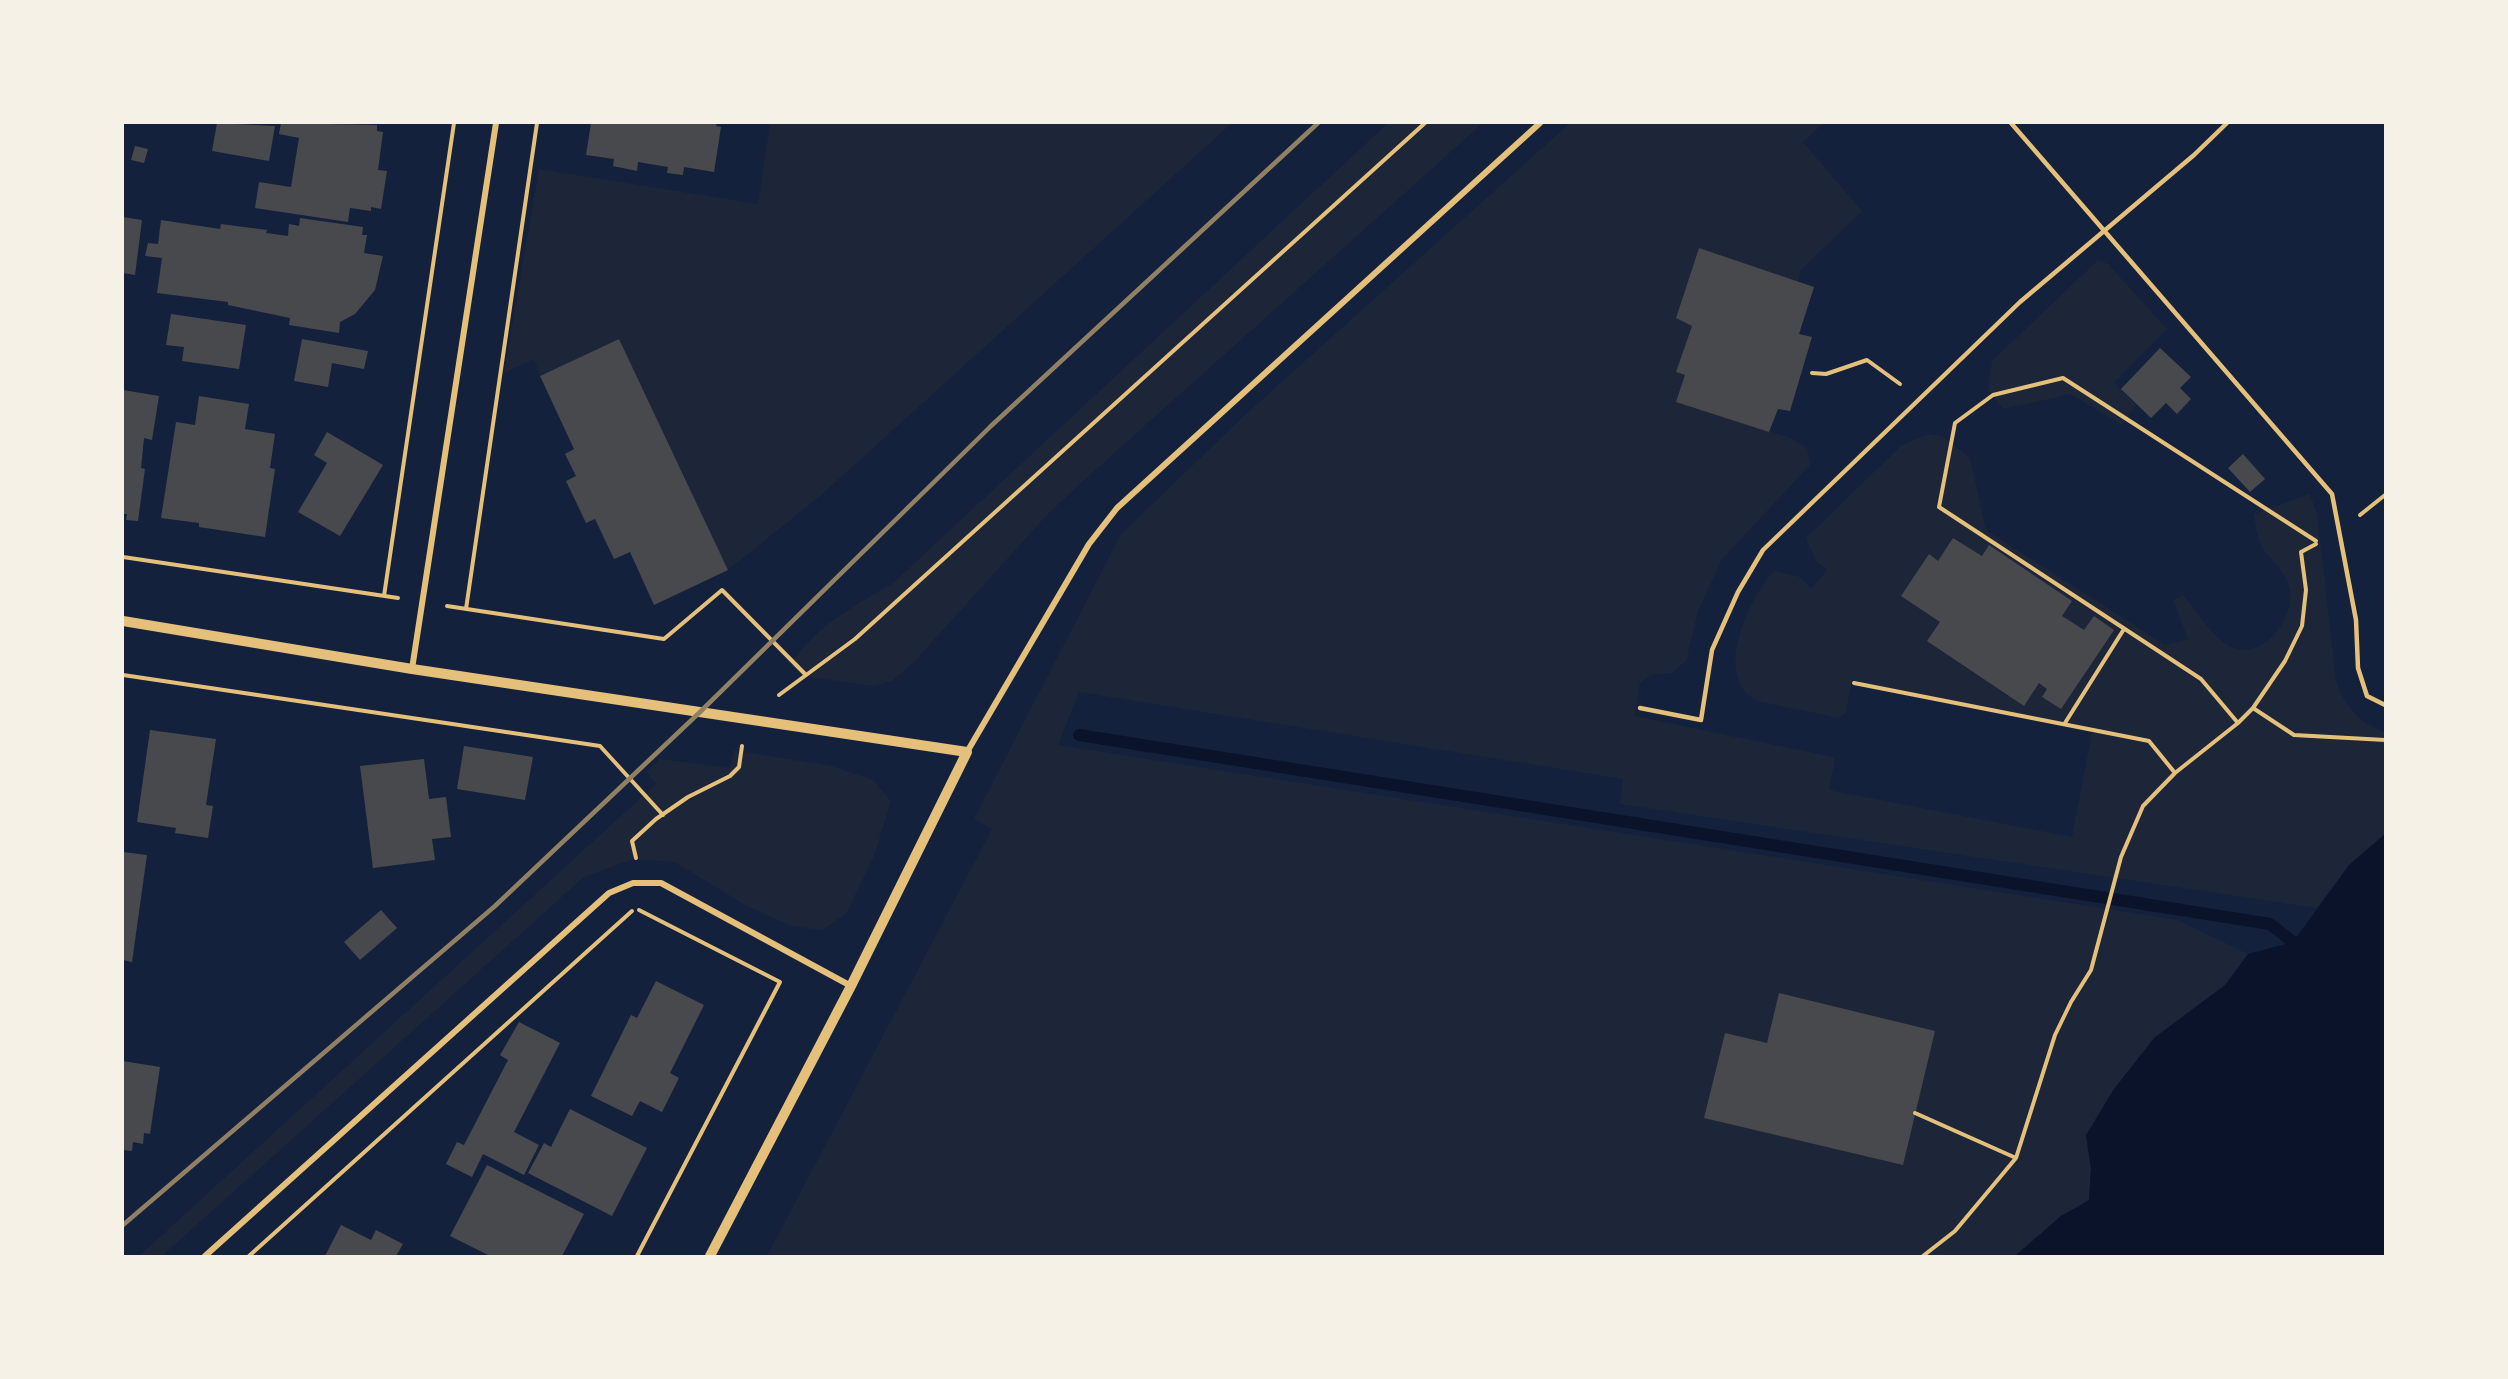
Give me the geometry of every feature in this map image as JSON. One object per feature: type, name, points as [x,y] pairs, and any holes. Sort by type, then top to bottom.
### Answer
[{"type":"street","points":[[412,669],[496,123]]},
{"type":"street","points":[[710,1256],[851,986],[967,752],[1089,544],[1117,508],[1540,123]]},
{"type":"street","points":[[123,621],[412,669],[967,752]]},
{"type":"street","points":[[205,1256],[609,893],[633,883],[662,883],[851,986]]},
{"type":"lane","points":[[2011,123],[2332,494],[2356,620],[2358,668],[2367,696],[2385,705]]},
{"type":"lane","points":[[1640,708],[1701,720],[1712,650],[1738,592],[1763,550],[2020,302],[2194,155],[2227,123]]},
{"type":"path","points":[[384,597],[454,123]]},
{"type":"path","points":[[466,609],[537,123]]},
{"type":"path","points":[[249,1256],[635,908],[645,896],[632,841],[688,797],[730,776],[739,767],[747,719],[855,639],[1425,123]]},
{"type":"path","points":[[1812,373],[1826,374],[1867,360],[1919,399]]},
{"type":"path","points":[[2238,723],[2201,679],[1939,507],[1955,423],[1993,395],[2063,378],[2319,543]]},
{"type":"path","points":[[1923,1256],[1956,1231],[2016,1158],[2055,1035],[2071,1002],[2091,970],[2121,857],[2143,806],[2175,773],[2238,723],[2253,708],[2285,661],[2302,626],[2306,590],[2301,552],[2340,531],[2385,495]]},
{"type":"path","points":[[123,557],[664,639],[722,590],[806,675]]},
{"type":"path","points":[[2065,723],[2124,629]]},
{"type":"path","points":[[123,675],[600,746],[663,815]]},
{"type":"path","points":[[1854,683],[2149,741],[2175,773]]},
{"type":"path","points":[[2253,708],[2294,735],[2385,740]]},
{"type":"path","points":[[635,908],[780,982],[637,1256]]},
{"type":"path","points":[[1915,1113],[2016,1158]]},
{"type":"shaded area","points":[[770,123],[1232,123],[820,496],[728,570],[619,339],[540,376],[534,359],[504,373],[539,169],[758,204]]},
{"type":"shaded area","points":[[1388,123],[1483,123],[1082,482],[1045,517],[913,663],[892,681],[874,686],[810,677],[791,666],[799,653],[822,629],[893,583]]},
{"type":"shaded area","points":[[1570,123],[1824,123],[1803,142],[1862,211],[1801,270],[1798,282],[1699,248],[1677,318],[1692,326],[1677,372],[1685,375],[1677,402],[1791,438],[1807,448],[1810,465],[1722,559],[1698,611],[1686,661],[1672,673],[1651,675],[1640,683],[1635,716],[1833,757],[1835,760],[1829,789],[1833,791],[2072,837],[2093,728],[1851,684],[1846,712],[1839,718],[1757,701],[1744,690],[1737,674],[1736,657],[1745,618],[1774,571],[1800,577],[1811,589],[1827,570],[1816,561],[1806,538],[1902,445],[1929,434],[1942,436],[1970,458],[1986,530],[2165,645],[2188,639],[2173,600],[2183,595],[2210,630],[2230,646],[2242,650],[2253,649],[2264,644],[2273,636],[2287,614],[2290,591],[2284,575],[2261,544],[2254,514],[2310,494],[2317,514],[2336,681],[2348,706],[2368,724],[2385,732],[2385,834],[2349,865],[2317,908],[1620,804],[1623,779],[1079,692],[1058,745],[2178,920],[2248,954],[2225,985],[2154,1038],[2086,1135],[2091,1169],[2089,1200],[2061,1216],[2015,1256],[767,1256],[992,829],[974,819],[1121,534],[1246,414]]},
{"type":"shaded area","points":[[2098,260],[2108,264],[2167,329],[2114,382],[2136,405],[2122,425],[2071,394],[2003,409],[1988,389],[1992,361]]},
{"type":"shaded area","points":[[734,750],[831,766],[873,780],[891,801],[874,856],[846,914],[822,930],[791,926],[745,905],[675,862],[633,859],[584,877],[162,1256],[139,1256],[656,784],[646,772],[660,759],[730,768]]},
{"type":"shaded area","points":[[2385,834],[2385,1256],[2015,1256],[2061,1216],[2089,1200],[2091,1169],[2086,1135],[2114,1089],[2154,1038],[2225,985],[2248,954],[2293,942],[2349,865]]},
{"type":"building","points":[[217,123],[275,126],[269,161],[212,151]]},
{"type":"building","points":[[281,123],[377,125],[377,131],[383,132],[378,170],[387,171],[381,209],[371,207],[371,211],[350,208],[348,222],[255,208],[259,182],[291,187],[299,138],[279,134]]},
{"type":"building","points":[[591,123],[717,123],[716,126],[721,127],[714,172],[684,167],[683,175],[667,173],[668,167],[638,162],[637,171],[613,166],[614,159],[586,155]]},
{"type":"building","points":[[135,146],[148,149],[144,163],[131,160]]},
{"type":"building","points":[[123,217],[142,220],[135,275],[123,273]]},
{"type":"building","points":[[300,218],[363,227],[362,235],[367,235],[364,253],[383,256],[375,290],[355,314],[340,322],[339,333],[289,325],[290,318],[228,305],[228,302],[157,293],[162,258],[145,256],[148,243],[158,244],[161,220],[220,229],[221,224],[267,230],[266,233],[288,236],[289,224],[299,226]]},
{"type":"building","points":[[1699,248],[1814,287],[1799,334],[1812,337],[1790,411],[1778,409],[1769,432],[1676,402],[1685,375],[1676,372],[1692,326],[1676,318]]},
{"type":"building","points":[[171,314],[246,325],[239,369],[182,361],[184,347],[166,345]]},
{"type":"building","points":[[302,339],[368,351],[364,369],[332,363],[328,387],[294,381]]},
{"type":"building","points":[[619,339],[728,570],[654,605],[630,552],[614,559],[595,519],[586,523],[566,481],[576,476],[565,454],[574,449],[540,376]]},
{"type":"building","points":[[2160,348],[2191,377],[2180,388],[2191,399],[2177,414],[2166,403],[2151,418],[2121,389]]},
{"type":"building","points":[[123,390],[159,396],[152,440],[144,438],[141,468],[145,469],[138,521],[126,520],[127,514],[123,514]]},
{"type":"building","points":[[199,396],[249,404],[245,429],[275,434],[270,468],[275,469],[265,537],[199,527],[199,523],[161,518],[176,422],[195,425]]},
{"type":"building","points":[[327,432],[383,465],[340,536],[298,512],[327,463],[314,455]]},
{"type":"building","points":[[2243,454],[2265,479],[2250,492],[2228,468]]},
{"type":"building","points":[[1953,538],[1982,556],[1989,545],[2072,601],[2062,616],[2084,630],[2094,616],[2114,630],[2061,709],[2042,697],[2047,689],[2039,683],[2024,706],[1927,641],[1940,622],[1901,596],[1929,554],[1938,561]]},
{"type":"building","points":[[150,730],[216,739],[206,805],[213,806],[208,838],[175,833],[176,828],[137,822]]},
{"type":"building","points":[[464,746],[533,757],[525,800],[457,789]]},
{"type":"building","points":[[424,759],[429,799],[446,797],[451,837],[432,839],[435,860],[373,868],[360,766]]},
{"type":"building","points":[[123,852],[147,855],[132,962],[123,960]]},
{"type":"building","points":[[381,910],[397,928],[360,960],[344,942]]},
{"type":"building","points":[[656,981],[704,1005],[670,1073],[679,1078],[662,1112],[640,1101],[632,1116],[591,1096],[631,1015],[637,1018]]},
{"type":"building","points":[[1779,993],[1935,1031],[1903,1165],[1704,1118],[1725,1033],[1767,1043]]},
{"type":"building","points":[[519,1022],[560,1043],[514,1132],[539,1145],[524,1175],[483,1154],[472,1177],[446,1164],[457,1142],[464,1145],[508,1060],[500,1055]]},
{"type":"building","points":[[123,1061],[160,1067],[150,1134],[144,1133],[143,1144],[133,1142],[132,1151],[123,1150]]},
{"type":"building","points":[[570,1109],[647,1148],[612,1216],[528,1173],[544,1143],[551,1147]]},
{"type":"building","points":[[487,1165],[584,1214],[562,1256],[490,1256],[450,1236]]},
{"type":"building","points":[[341,1225],[371,1240],[376,1230],[403,1244],[396,1256],[325,1256]]},
{"type":"waterway","points":[[1079,735],[2270,924],[2293,942]]},
{"type":"railway","points":[[123,1225],[495,906],[700,712],[991,426],[1318,123]]}]
